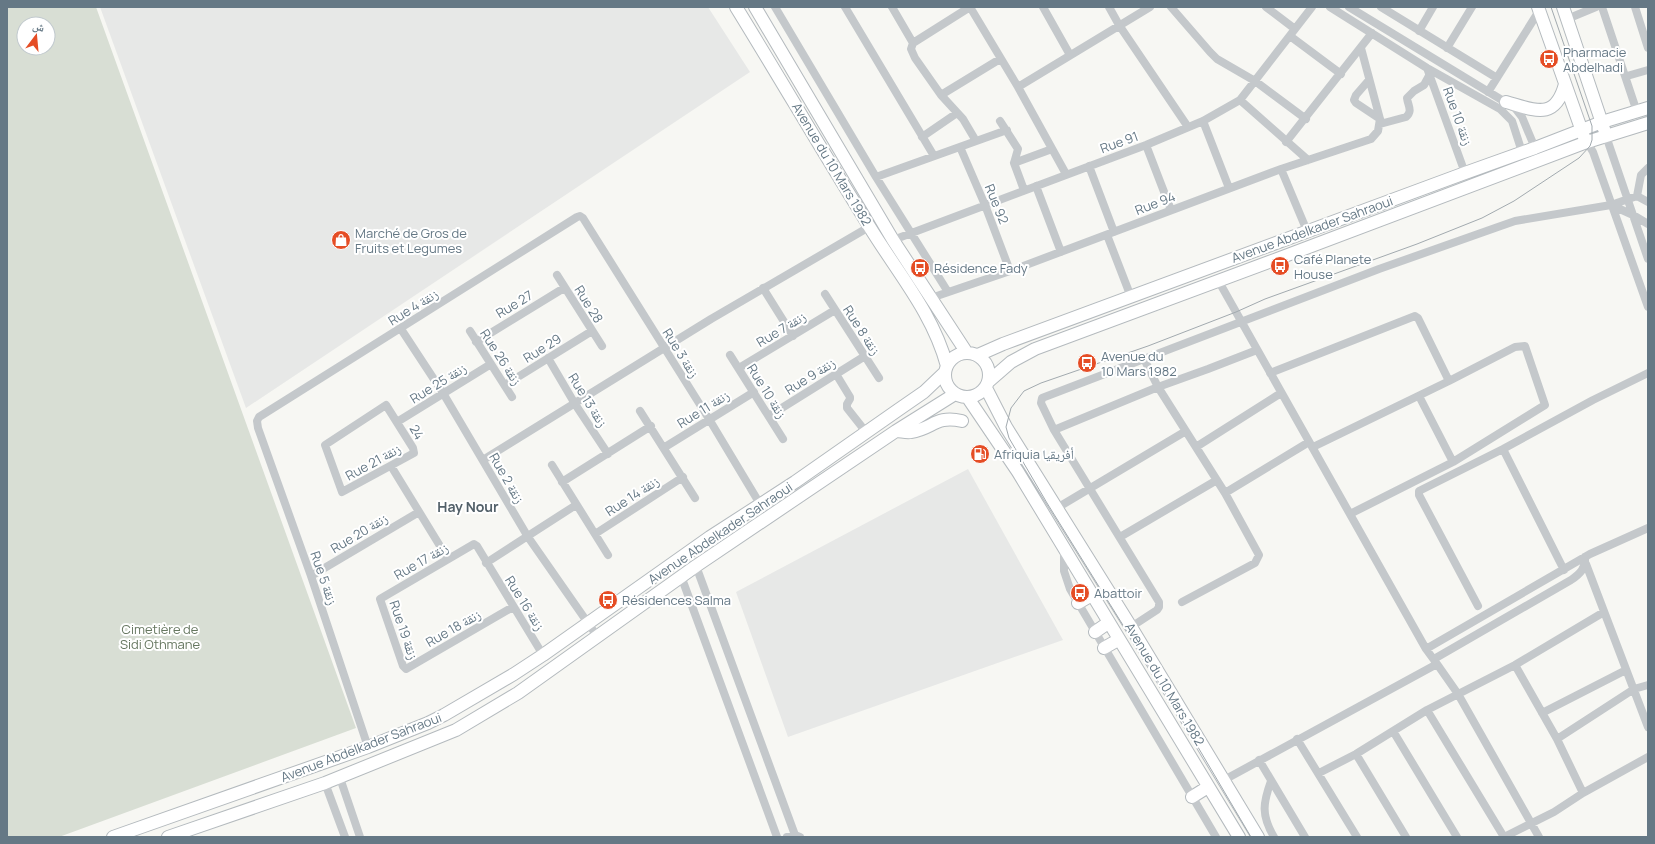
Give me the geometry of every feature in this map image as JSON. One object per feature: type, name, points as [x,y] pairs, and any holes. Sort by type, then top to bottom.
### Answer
[{"type":"main road","name":"Avenue du 10 Mars 1982","points":[[736,7],[869,226],[928,317],[938,337],[946,369]]},
{"type":"main road","name":"Avenue du 10 Mars 1982","points":[[755,7],[893,240],[931,298],[972,354]]},
{"type":"main road","points":[[1563,7],[1606,136]]},
{"type":"main road","points":[[1538,9],[1584,136]]},
{"type":"main road","points":[[1506,102],[1535,109],[1549,108],[1558,102],[1565,84]]},
{"type":"main road","name":"Avenue Abdelkader Sahraoui","points":[[987,385],[1011,362],[1029,351],[1218,280],[1584,136],[1602,122],[1643,110]]},
{"type":"main road","name":"Avenue Abdelkader Sahraoui","points":[[972,354],[1003,344],[1522,152],[1584,136],[1606,136],[1648,123]]},
{"type":"main road","points":[[972,354],[984,360],[990,374],[987,385],[981,393],[968,398],[955,394],[947,385],[946,369],[955,356],[972,354]]},
{"type":"main road","name":"Avenue Abdelkader Sahraoui","points":[[113,837],[368,747],[444,715],[514,674],[543,655],[924,392],[946,369]]},
{"type":"main road","name":"Avenue du 10 Mars 1982","points":[[987,385],[1006,427],[1131,627],[1258,837]]},
{"type":"main road","name":"Avenue Abdelkader Sahraoui","points":[[167,837],[340,778],[456,730],[518,693],[681,576],[896,431],[955,394]]},
{"type":"main road","name":"Avenue du 10 Mars 1982","points":[[968,398],[1018,472],[1238,837]]},
{"type":"main road","points":[[896,431],[911,432],[943,419],[962,421]]},
{"type":"main road","points":[[1078,603],[1092,595]]},
{"type":"main road","points":[[1095,632],[1108,623]]},
{"type":"main road","points":[[1104,648],[1118,640]]},
{"type":"main road","points":[[1192,797],[1208,787]]},
{"type":"main road","points":[[229,796],[235,814]]},
{"type":"main road","points":[[160,820],[167,837]]},
{"type":"street","points":[[776,7],[876,177],[948,292]]},
{"type":"street","points":[[845,7],[934,156]]},
{"type":"street","points":[[892,7],[914,43]]},
{"type":"street","points":[[976,141],[958,113],[941,95],[912,53],[911,49],[914,43],[970,7],[1018,88],[1066,174]]},
{"type":"street","points":[[1043,7],[1070,55]]},
{"type":"street","points":[[1109,7],[1119,25],[1188,127]]},
{"type":"street","points":[[1018,88],[1150,7]]},
{"type":"street","points":[[1171,7],[1217,59],[1255,81],[1306,118]]},
{"type":"street","points":[[1266,7],[1292,33],[1341,74]]},
{"type":"street","name":"Rue 91","points":[[893,240],[1146,145],[1203,121],[1240,100],[1312,7]]},
{"type":"street","points":[[1330,7],[1429,71],[1500,109],[1508,116],[1514,127],[1522,152]]},
{"type":"street","points":[[1349,7],[1506,102],[1522,117],[1535,148]]},
{"type":"street","points":[[1381,7],[1497,78]]},
{"type":"street","points":[[1420,31],[1433,7]]},
{"type":"street","points":[[1447,48],[1472,7]]},
{"type":"street","points":[[1567,19],[1596,7]]},
{"type":"street","points":[[1602,7],[1626,76],[1643,110]]},
{"type":"street","points":[[1635,7],[1648,48]]},
{"type":"street","points":[[1488,92],[1538,9]]},
{"type":"street","points":[[1286,142],[1372,34]]},
{"type":"street","points":[[1361,48],[1380,122]]},
{"type":"street","points":[[941,95],[1000,59]]},
{"type":"street","points":[[1626,76],[1648,70]]},
{"type":"street","points":[[1369,80],[1356,95],[1354,100],[1356,104],[1380,122],[1406,117],[1409,115],[1410,110],[1407,98],[1414,91],[1424,85],[1429,71]]},
{"type":"street","name":"Rue 10 زنقة","points":[[1429,71],[1465,172]]},
{"type":"street","points":[[1240,100],[1308,160]]},
{"type":"street","points":[[922,137],[958,113]]},
{"type":"street","points":[[1000,121],[1018,149],[1014,163],[1024,190]]},
{"type":"street","points":[[1203,121],[1229,188]]},
{"type":"street","name":"Rue 94","points":[[931,298],[1010,271],[1281,169],[1371,139],[1378,130],[1380,122]]},
{"type":"street","points":[[876,177],[1007,130]]},
{"type":"street","points":[[1584,136],[1593,152],[1648,307]]},
{"type":"street","points":[[1606,136],[1648,260]]},
{"type":"street","points":[[1146,145],[1171,210]]},
{"type":"street","name":"Rue 92","points":[[960,146],[985,205],[1010,271]]},
{"type":"street","points":[[1014,163],[1052,149]]},
{"type":"street","points":[[1089,166],[1131,296]]},
{"type":"street","points":[[1636,196],[1641,175],[1648,168]]},
{"type":"street","points":[[1281,169],[1307,231]]},
{"type":"street","points":[[1036,186],[1061,252]]},
{"type":"street","points":[[1131,627],[1157,610],[1159,602],[1054,430],[1041,403],[1042,398],[1379,269],[1515,221],[1611,205],[1636,196],[1648,202]]},
{"type":"street","points":[[1611,205],[1648,224]]},
{"type":"street","name":"Rue 4 زنقة","points":[[259,418],[580,216]]},
{"type":"street","name":"Rue 3 زنقة","points":[[580,216],[583,218],[709,419],[760,504]]},
{"type":"street","points":[[483,460],[763,288],[869,226]]},
{"type":"street","name":"Rue 28","points":[[557,275],[602,346]]},
{"type":"street","points":[[1218,280],[1426,649],[1458,694],[1539,837]]},
{"type":"street","name":"Rue 27","points":[[476,342],[564,288]]},
{"type":"street","points":[[763,288],[793,336]]},
{"type":"street","name":"Rue 8 زنقة","points":[[825,294],[879,378]]},
{"type":"street","name":"Rue 7 زنقة","points":[[739,368],[835,310]]},
{"type":"street","points":[[1270,373],[1415,316],[1418,318],[1449,381]]},
{"type":"street","name":"Rue 2 زنقة","points":[[401,329],[443,393],[528,537],[597,636]]},
{"type":"street","name":"Rue 26 زنقة","points":[[470,331],[512,397]]},
{"type":"street","name":"Rue 29","points":[[505,385],[592,331]]},
{"type":"street","points":[[1225,494],[1311,445],[1419,396],[1515,347],[1525,346],[1545,405],[1453,462],[1350,514]]},
{"type":"street","points":[[1054,430],[1158,387],[1257,350]]},
{"type":"street","name":"Rue 10 زنقة","points":[[730,355],[783,439]]},
{"type":"street","name":"Rue 9 زنقة","points":[[769,416],[865,356]]},
{"type":"street","name":"Rue 13 زنقة","points":[[548,358],[575,404],[608,454]]},
{"type":"street","points":[[1144,360],[1158,387],[1217,480],[1258,553],[1259,558],[1255,563],[1182,602]]},
{"type":"street","name":"Rue 25 زنقة","points":[[397,422],[491,364]]},
{"type":"street","points":[[1478,606],[1419,492],[1420,490],[1503,449],[1593,400],[1648,373]]},
{"type":"street","points":[[836,374],[850,397],[847,408],[866,432]]},
{"type":"street","name":"Rue 11 زنقة","points":[[665,447],[754,392]]},
{"type":"street","points":[[1196,447],[1282,393]]},
{"type":"street","points":[[1419,396],[1453,462]]},
{"type":"street","name":"24","points":[[342,492],[325,444],[386,405],[414,452]]},
{"type":"street","points":[[640,411],[665,447],[696,498]]},
{"type":"street","name":"Rue 5 زنقة","points":[[259,418],[257,421],[258,428],[312,576],[368,747]]},
{"type":"street","points":[[562,482],[651,426]]},
{"type":"street","points":[[1057,508],[1186,431]]},
{"type":"street","points":[[1503,449],[1564,570]]},
{"type":"street","name":"Rue 21 زنقة","points":[[342,492],[414,452]]},
{"type":"street","points":[[552,465],[608,555]]},
{"type":"street","points":[[391,466],[448,559]]},
{"type":"street","name":"Rue 14 زنقة","points":[[595,534],[683,478]]},
{"type":"street","points":[[1120,537],[1217,480]]},
{"type":"street","points":[[486,563],[576,505]]},
{"type":"street","name":"Rue 20 زنقة","points":[[312,576],[419,512]]},
{"type":"street","points":[[1426,649],[1564,570],[1585,561],[1648,528]]},
{"type":"street","name":"Rue 17 زنقة","points":[[380,598],[474,544]]},
{"type":"street","name":"Rue 16 زنقة","points":[[474,544],[477,546],[543,655]]},
{"type":"street","points":[[1064,548],[1063,565],[1065,578],[1078,603],[1216,837]]},
{"type":"street","points":[[1585,561],[1648,727]]},
{"type":"street","points":[[1224,780],[1436,662],[1571,580],[1580,573],[1585,561]]},
{"type":"street","points":[[696,566],[794,836]]},
{"type":"street","points":[[681,576],[777,837]]},
{"type":"street","name":"Rue 19 زنقة","points":[[380,598],[405,669]]},
{"type":"street","name":"Rue 18 زنقة","points":[[405,669],[408,669],[513,607]]},
{"type":"street","points":[[1319,773],[1356,754],[1427,710],[1515,664],[1604,612]]},
{"type":"street","points":[[1515,664],[1557,739],[1583,794]]},
{"type":"street","points":[[1542,713],[1626,670]]},
{"type":"street","points":[[1557,739],[1634,689],[1648,685]]},
{"type":"street","points":[[1427,710],[1504,837],[1554,812],[1648,757]]},
{"type":"street","points":[[1393,731],[1457,837]]},
{"type":"street","points":[[1298,739],[1357,837]]},
{"type":"street","points":[[1356,754],[1406,837]]},
{"type":"street","points":[[1259,760],[1305,837]]},
{"type":"street","points":[[340,778],[360,837]]},
{"type":"street","points":[[1271,781],[1265,797],[1264,812],[1269,830],[1274,837]]},
{"type":"street","points":[[325,783],[345,837]]},
{"type":"shaded area","name":"Marché de Gros de Fruits et Legumes","points":[[100,7],[708,7],[750,72],[246,408]]},
{"type":"shaded area","points":[[968,469],[1063,640],[788,737],[736,592]]},
{"type":"green space","name":"Cimetière de Sidi Othmane","points":[[7,7],[96,7],[356,728],[59,837],[7,837]]},
{"type":"tram line","points":[[1251,837],[1182,720],[1047,503],[1009,438],[1006,427],[1011,408],[1024,391],[1041,383],[1148,346],[1236,312],[1265,299],[1417,244],[1482,218],[1514,201],[1579,158],[1590,146],[1592,140],[1592,126],[1551,7]]},
{"type":"place","name":"Pharmacie Abdelhadi","points":[[1549,59]]},
{"type":"place","name":"Marché de Gros de Fruits et Legumes","points":[[341,240]]},
{"type":"place","name":"Café Planete House","points":[[1280,266]]},
{"type":"place","name":"Résidence Fady","points":[[920,268]]},
{"type":"place","name":"Avenue du 10 Mars 1982","points":[[1087,363]]},
{"type":"place","name":"Afriquia أفريقيا","points":[[980,454]]},
{"type":"place","name":"Abattoir","points":[[1080,593]]},
{"type":"place","name":"Résidences Salma","points":[[608,600]]},
{"type":"district","name":"Hay Nour","points":[[468,506]]}]
